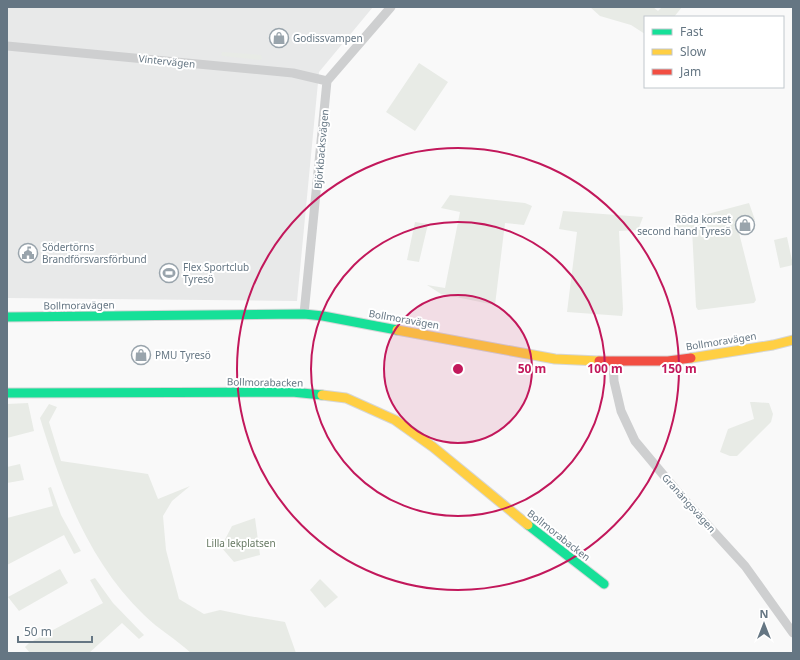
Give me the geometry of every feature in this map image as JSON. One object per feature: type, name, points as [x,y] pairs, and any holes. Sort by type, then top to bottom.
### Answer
[{"type":"street","points":[[327,81],[391,7]]},
{"type":"street","name":"Vintervägen","points":[[7,46],[292,73],[327,81]]},
{"type":"street","name":"Björkbacksvägen","points":[[304,314],[327,81]]},
{"type":"street","name":"Bollmoravägen","points":[[7,317],[304,314],[323,316],[555,358],[613,361],[668,360],[793,340]]},
{"type":"street","name":"Granängsvägen","points":[[613,361],[614,381],[621,411],[635,441],[745,566],[793,633]]},
{"type":"street","name":"Bollmorabacken","points":[[7,394],[292,392],[346,398],[395,420],[433,447],[530,527],[604,584]]},
{"type":"shaded area","points":[[7,7],[373,7],[319,72],[297,301],[7,298]]},
{"type":"green space","points":[[590,7],[653,7],[658,11],[662,7],[682,7],[675,16],[644,16],[644,33],[631,25],[600,16]]},
{"type":"green space","points":[[222,52],[261,55],[262,58],[261,60],[223,56],[221,55]]},
{"type":"green space","points":[[419,63],[448,82],[415,131],[386,112]]},
{"type":"green space","points":[[450,195],[525,203],[532,206],[524,225],[505,223],[495,305],[441,294],[427,285],[445,288],[460,212],[441,208]]},
{"type":"green space","points":[[749,203],[755,220],[737,225],[756,300],[754,303],[698,310],[696,307],[692,229],[674,230],[675,217],[700,216]]},
{"type":"green space","points":[[563,211],[643,217],[638,230],[619,231],[623,309],[622,316],[567,312],[577,232],[559,229]]},
{"type":"green space","points":[[415,222],[428,224],[419,262],[407,260]]},
{"type":"green space","points":[[787,237],[793,265],[780,268],[774,240]]},
{"type":"green space","points":[[750,402],[769,403],[773,414],[771,422],[737,456],[730,456],[720,452],[728,429],[754,419]]},
{"type":"green space","points":[[28,403],[34,431],[7,438],[7,404]]},
{"type":"green space","points":[[49,404],[57,407],[49,422],[61,461],[148,474],[158,499],[190,486],[172,501],[163,516],[166,550],[179,599],[204,614],[220,610],[285,622],[296,653],[191,653],[144,615],[108,572],[80,524],[68,498],[40,418]]},
{"type":"green space","points":[[20,464],[24,480],[7,483],[7,467]]},
{"type":"green space","points":[[51,487],[61,515],[81,551],[74,554],[64,535],[7,565],[7,518],[53,506],[48,488]]},
{"type":"green space","name":"Lilla lekplatsen","points":[[255,518],[260,555],[234,562],[221,547],[232,526]]},
{"type":"green space","points":[[60,569],[68,583],[19,611],[8,597]]},
{"type":"green space","points":[[95,578],[113,603],[144,635],[139,639],[122,623],[89,653],[30,653],[25,647],[29,643],[103,603],[90,580]]},
{"type":"green space","points":[[320,579],[338,597],[325,608],[310,590]]},
{"type":"traffic: fast","points":[[7,317],[304,314],[323,316],[397,330]]},
{"type":"traffic: fast","points":[[7,393],[292,392],[322,395]]},
{"type":"traffic: fast","points":[[528,525],[604,584]]},
{"type":"traffic: slow","points":[[397,330],[555,359],[599,361]]},
{"type":"traffic: slow","points":[[691,358],[773,345],[793,340]]},
{"type":"traffic: slow","points":[[322,395],[346,398],[395,420],[433,447],[528,525]]},
{"type":"traffic: jam","points":[[599,361],[668,361],[691,358]]},
{"type":"place","name":"Godissvampen","points":[[279,38]]},
{"type":"place","name":"Röda korset second hand Tyresö","points":[[745,225]]},
{"type":"place","name":"Södertörns Brandförsvarsförbund","points":[[28,253]]},
{"type":"place","name":"Flex Sportclub Tyresö","points":[[169,273]]},
{"type":"place","name":"PMU Tyresö","points":[[141,355]]}]
